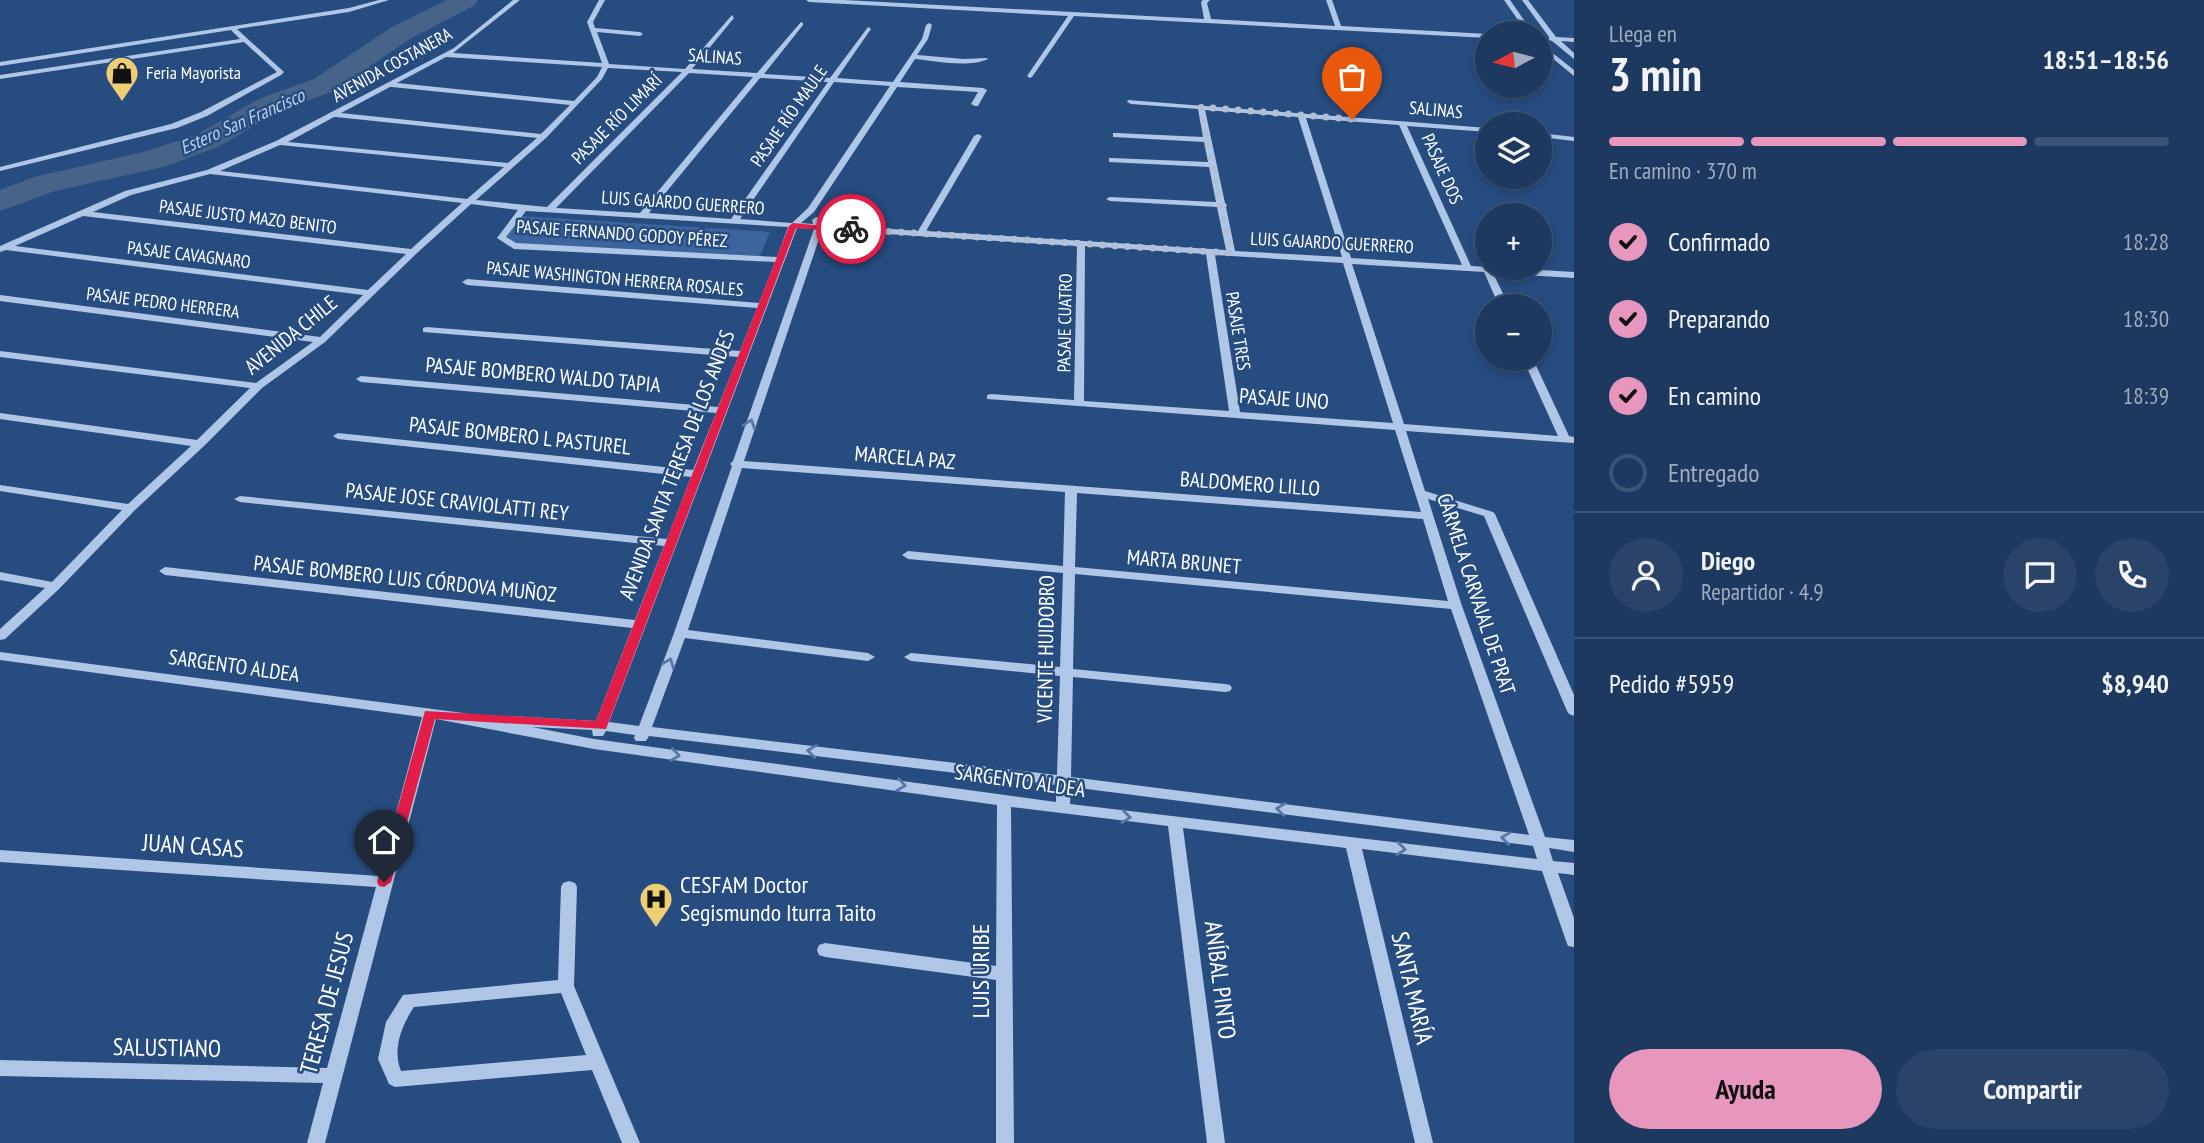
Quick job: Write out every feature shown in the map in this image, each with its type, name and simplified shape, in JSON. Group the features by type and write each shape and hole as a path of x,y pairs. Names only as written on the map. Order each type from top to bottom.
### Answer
{"street":[{"path":"0,64 349,10 386,0"},
{"name":"AVENIDA COSTANERA","path":"2,248 128,193 210,172 279,144 445,55 517,0"},
{"path":"602,0 590,22 606,65"},
{"path":"809,0 1475,35"},
{"path":"959,8 961,0"},
{"path":"1046,13 1047,0"},
{"path":"1207,0 1203,2 1208,22"},
{"path":"1329,0 1339,29"},
{"path":"1507,0 1522,21"},
{"path":"1525,0 1554,39 1574,57"},
{"path":"1030,76 1072,14"},
{"name":"PASAJE RÍO LIMARÍ","path":"550,209 687,71 732,17"},
{"path":"642,216 801,24"},
{"name":"AVENIDA SANTA TERESA DE LOS ANDES","path":"594,744 793,226 811,210 925,40 929,25"},
{"path":"0,169 174,126 204,114 281,72 232,28"},
{"name":"PASAJE RÍO MAULE","path":"734,221 868,29"},
{"path":"595,30 640,34"},
{"path":"1554,39 1574,40"},
{"path":"0,77 245,40"},
{"name":"SALINAS","path":"445,55 983,90 975,104"},
{"path":"1552,55 1574,74"},
{"path":"913,57 985,60"},
{"name":"AVENIDA CHILE","path":"0,636 55,586 131,508 258,386 322,340 412,252 543,136 600,78 606,65"},
{"path":"391,85 576,103"},
{"name":"SALINAS","path":"1131,102 1475,129"},
{"path":"1201,107 1231,253"},
{"path":"336,115 543,136"},
{"name":"CARMELA CARVAJAL DE PRAT","path":"1301,115 1456,606 1574,941"},
{"name":"PASAJE DOS","path":"1402,123 1467,267"},
{"path":"1116,135 1209,139"},
{"path":"920,234 978,136"},
{"path":"1552,136 1574,139"},
{"path":"1140,137 1144,161"},
{"path":"279,144 508,165"},
{"path":"1112,160 1214,165"},
{"name":"LUIS GAJARDO GUERRERO","path":"210,172 524,208 1475,268"},
{"path":"1110,200 1223,205"},
{"name":"PASAJE FERNANDO GODOY PÉREZ","path":"524,208 501,238 514,246 781,260"},
{"path":"637,749 680,633 819,227 811,210"},
{"name":"PASAJE JUSTO MAZO BENITO","path":"80,213 412,252"},
{"name":"PASAJE CUATRO","path":"1080,403 1081,244"},
{"name":"PASAJE CAVAGNARO","path":"2,248 370,293"},
{"name":"PASAJE TRES","path":"1210,252 1235,415"},
{"name":"LUIS GAJARDO GUERRERO","path":"1552,273 1574,275"},
{"name":"PASAJE WASHINGTON HERRERA ROSALES","path":"467,282 762,306"},
{"name":"PASAJE PEDRO HERRERA","path":"0,298 322,340"},
{"path":"426,330 743,354"},
{"path":"0,354 258,386"},
{"path":"1534,371 1570,439"},
{"name":"PASAJE BOMBERO WALDO TAPIA","path":"361,379 722,410"},
{"name":"PASAJE UNO","path":"991,397 1570,439"},
{"path":"0,416 200,444"},
{"name":"PASAJE BOMBERO L PASTUREL","path":"338,436 697,474"},
{"name":"MARCELA PAZ","path":"736,464 1071,490"},
{"path":"0,488 131,508"},
{"name":"BALDOMERO LILLO","path":"1071,490 1427,516"},
{"name":"VICENTE HUIDOBRO","path":"1063,808 1071,490"},
{"path":"1419,493 1489,514 1574,711"},
{"name":"PASAJE JOSE CRAVIOLATTI REY","path":"240,499 671,543"},
{"name":"MARTA BRUNET","path":"908,555 1456,606"},
{"name":"PASAJE BOMBERO LUIS CÓRDOVA MUÑOZ","path":"165,571 640,625"},
{"path":"0,576 55,586"},
{"path":"680,633 868,657"},
{"name":"SARGENTO ALDEA","path":"0,656 463,718 601,726 1065,780 1574,846"},
{"path":"911,657 1225,688"},
{"name":"TERESA DE JESUS","path":"316,1143 430,714"},
{"name":"SARGENTO ALDEA","path":"463,718 594,744 1063,808 1574,869"},
{"name":"LUIS URIBE","path":"1004,799 1005,1143"},
{"name":"ANÍBAL PINTO","path":"1175,823 1216,1143"},
{"name":"SANTA MARÍA","path":"1353,844 1424,1143"},
{"name":"JUAN CASAS","path":"0,856 384,882"},
{"path":"569,887 566,986 631,1143"},
{"path":"825,950 1005,974"},
{"path":"566,986 409,1000 395,1022 387,1059 395,1079 598,1062"},
{"name":"SALUSTIANO","path":"0,1068 333,1076"}],"shaded area":[{"path":"521,216 770,232 760,256 512,244 506,237"}],"waterway":[{"name":"Estero San Francisco","path":"0,201 45,184 152,160 207,141 271,104 324,85 401,33 466,0"}],"way so far":[{"path":"851,229 1231,253 1201,107 1352,119"}],"place":[{"name":"Feria Mayorista","path":"122,103"},
{"name":"CESFAM Doctor Segismundo Iturra Taito","path":"656,929"}],"route":[{"path":"384,882 430,714 601,726 793,226 851,229"}]}
